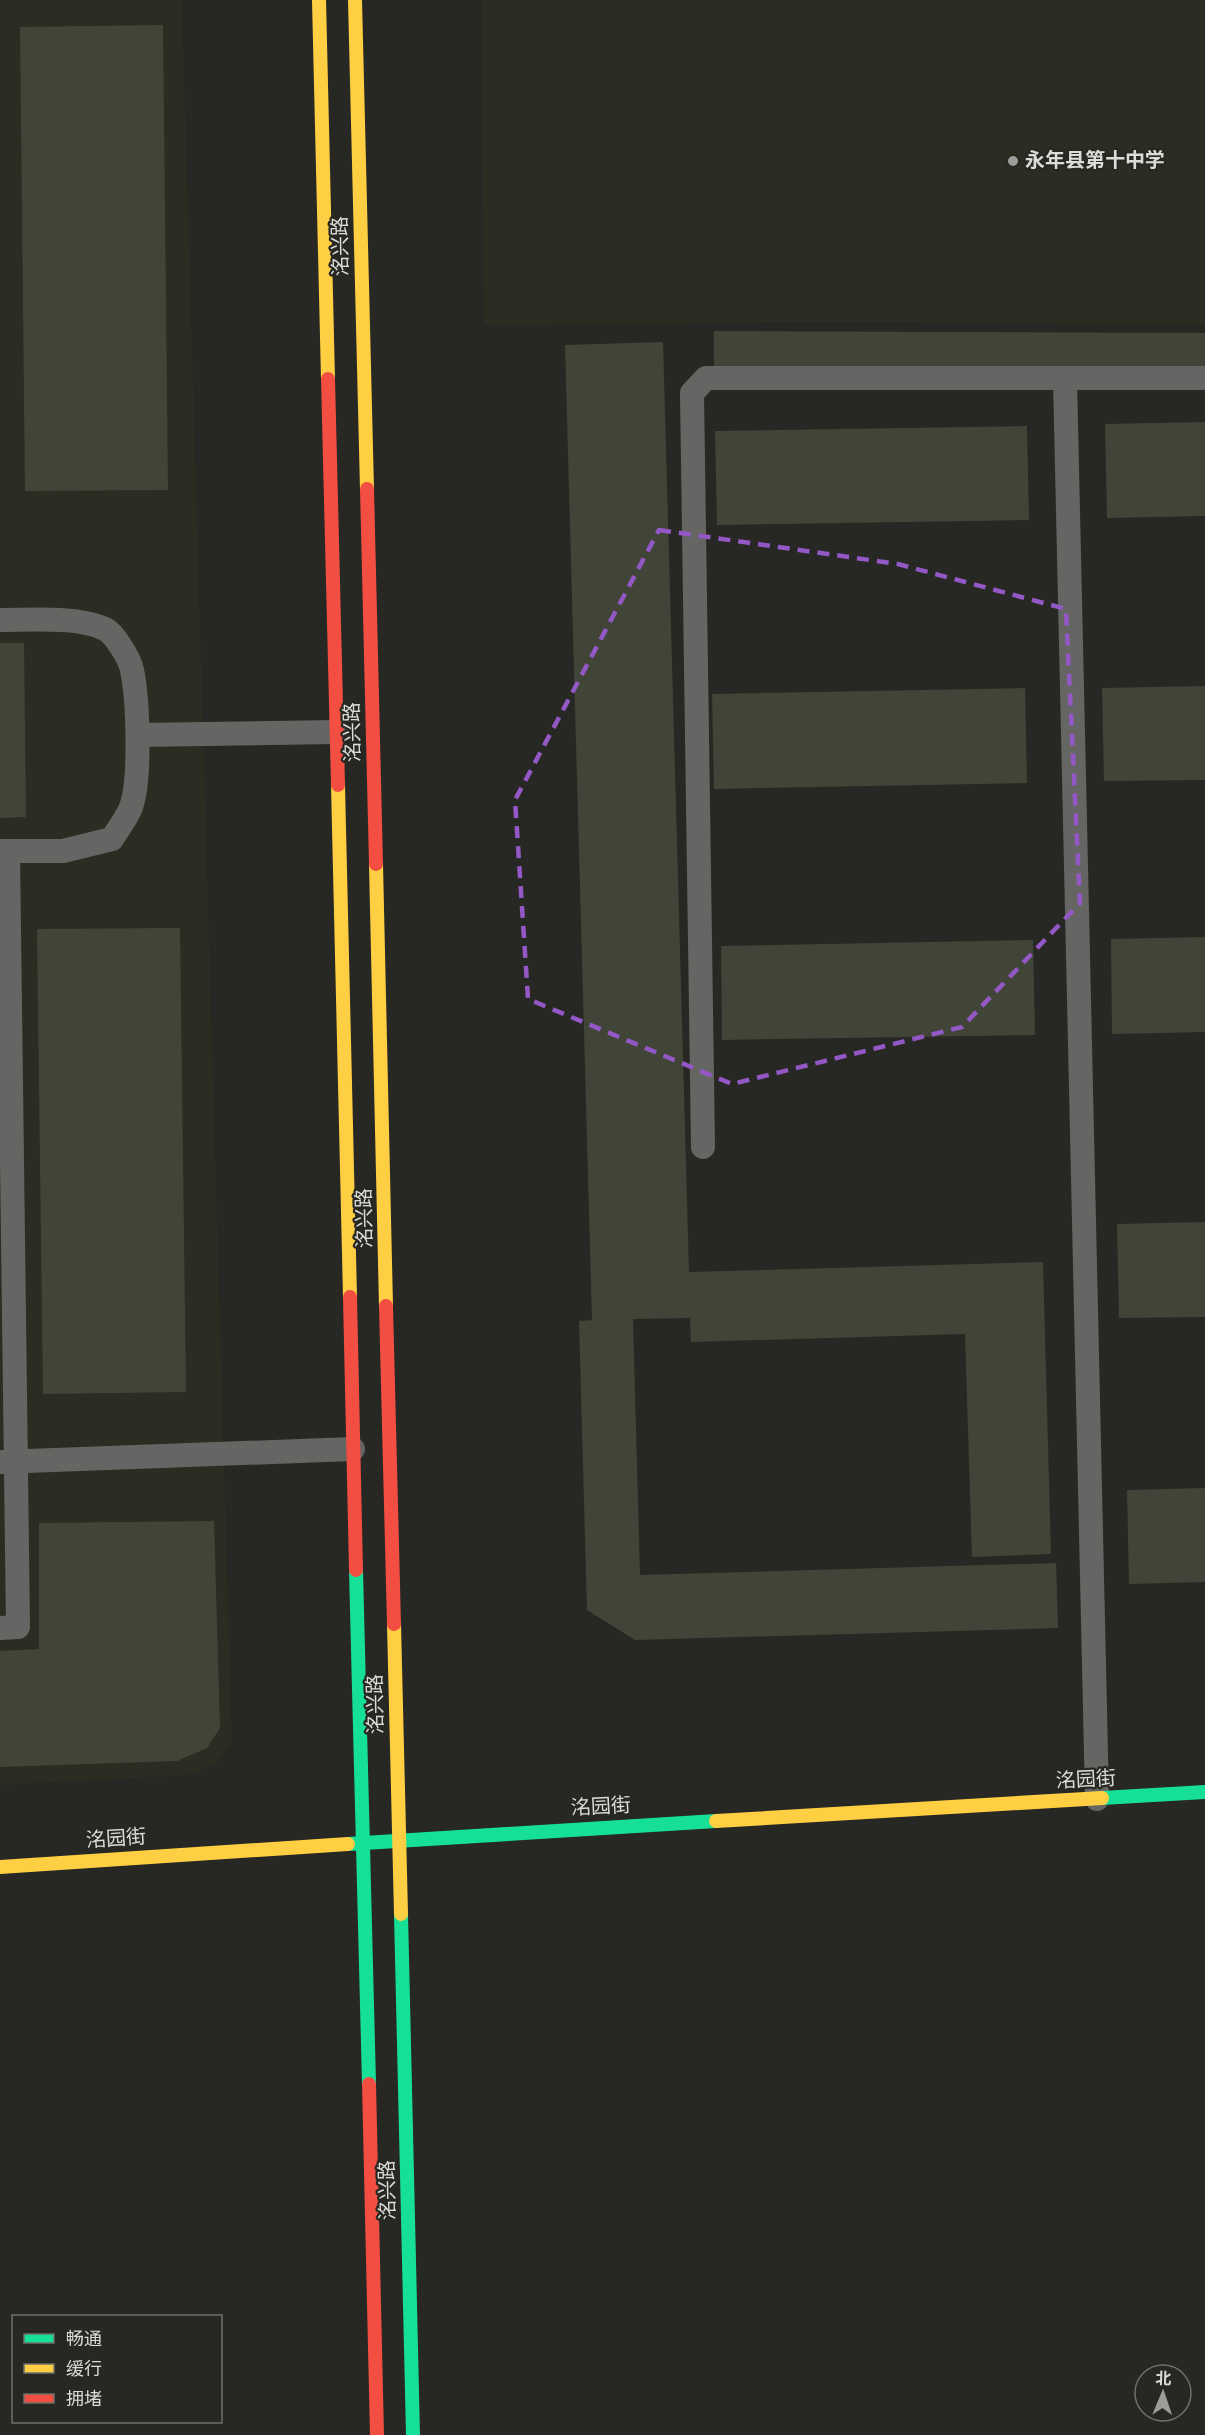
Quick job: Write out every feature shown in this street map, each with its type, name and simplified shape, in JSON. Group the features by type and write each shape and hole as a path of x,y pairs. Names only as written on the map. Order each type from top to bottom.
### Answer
{"street":[{"name":"洺兴路","path":"319,0 376,2435"},
{"name":"洺兴路","path":"355,0 413,2435"},
{"name":"洺园街","path":"0,1867 362,1842 1205,1792"}],"lane":[{"path":"703,1147 692,393 706,378 1205,378"},
{"path":"1065,378 1097,1798"},
{"path":"0,620 60,619 106,629 123,649 132,669 138,735 136,783 131,807 112,838 63,850 4,851 8,1462 18,1627 0,1628"},
{"path":"138,735 336,732"},
{"path":"8,1462 353,1449"}],"highlighted area":[{"path":"659,530 898,564 1066,609 1080,903 962,1027 732,1084 528,999 515,800"}],"shaded area":[{"path":"0,0 182,0 232,1742 216,1763 191,1775 0,1785"},
{"path":"481,0 1205,0 1205,324 817,322 484,325"}],"building":[{"path":"163,25 168,490 25,491 20,27"},
{"path":"714,331 1205,333 1205,372 714,369"},
{"path":"663,342 689,1272 1043,1262 1051,1554 972,1557 965,1334 691,1342 690,1318 633,1319 640,1575 1056,1563 1058,1628 635,1640 587,1610 579,1321 592,1320 565,345"},
{"path":"1205,422 1205,516 1107,518 1105,424"},
{"path":"1027,426 1029,520 717,525 715,431"},
{"path":"0,643 24,643 26,817 0,818"},
{"path":"1205,686 1205,780 1104,781 1102,688"},
{"path":"1025,688 1027,783 714,789 712,694"},
{"path":"180,928 186,1392 43,1394 37,929"},
{"path":"1205,937 1205,1032 1112,1034 1111,939"},
{"path":"1033,940 1035,1035 722,1040 721,946"},
{"path":"1205,1222 1205,1317 1119,1318 1117,1224"},
{"path":"1205,1488 1205,1582 1129,1584 1127,1490"},
{"path":"214,1521 220,1728 207,1748 177,1761 0,1767 0,1651 39,1649 39,1523"}],"traffic: fast":[{"path":"356,1570 369,2084"},
{"path":"1102,1798 1205,1792"},
{"path":"348,1844 716,1821"},
{"path":"401,1914 413,2435"}],"traffic: slow":[{"path":"319,0 328,379"},
{"path":"355,0 367,489"},
{"path":"338,785 350,1297"},
{"path":"376,864 386,1306"},
{"path":"394,1624 401,1914"},
{"path":"716,1821 1102,1798"},
{"path":"0,1867 348,1844"}],"traffic: jam":[{"path":"328,379 338,785"},
{"path":"367,489 376,864"},
{"path":"350,1297 356,1570"},
{"path":"386,1306 394,1624"},
{"path":"369,2084 377,2435"}],"place":[{"name":"永年县第十中学","path":"1013,161"}]}
